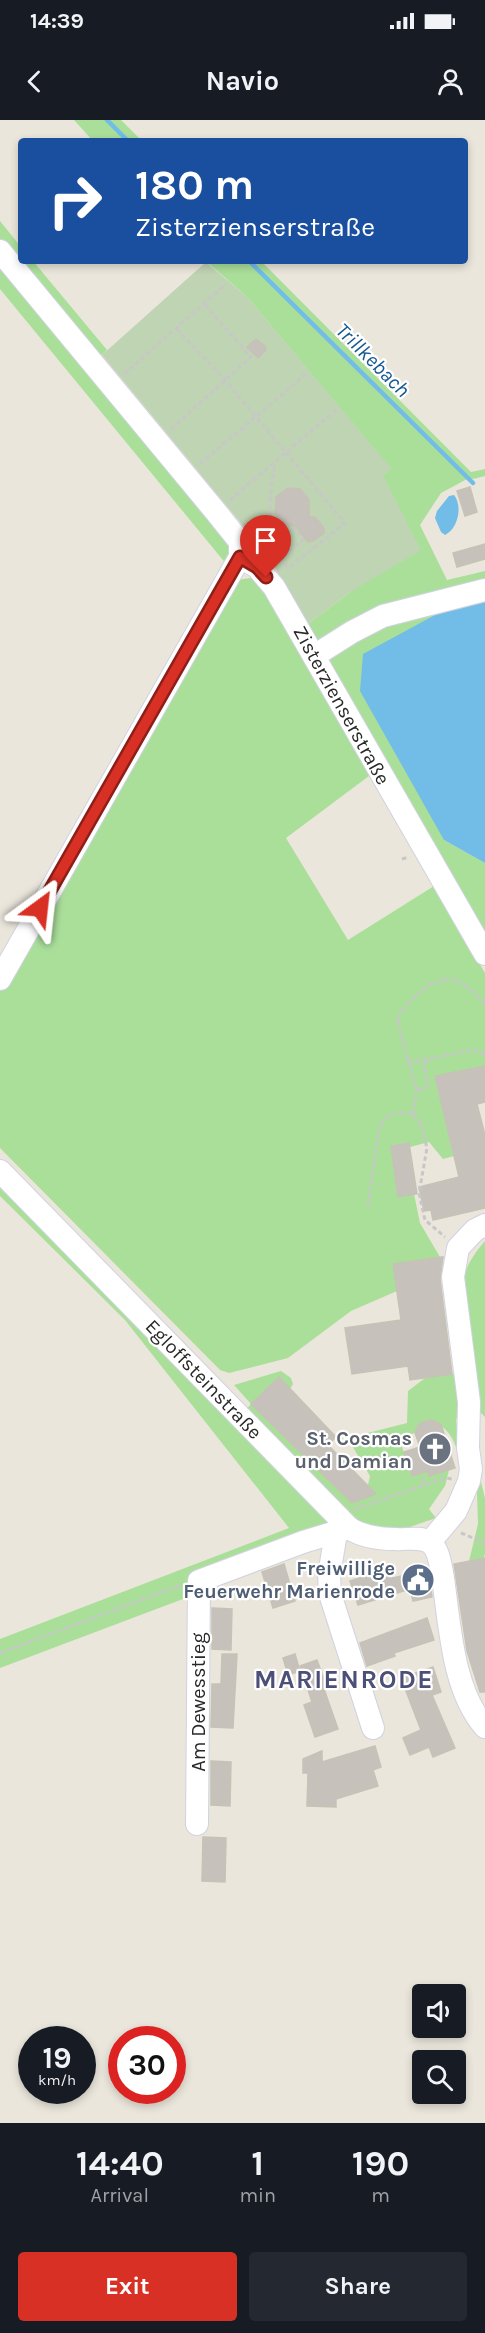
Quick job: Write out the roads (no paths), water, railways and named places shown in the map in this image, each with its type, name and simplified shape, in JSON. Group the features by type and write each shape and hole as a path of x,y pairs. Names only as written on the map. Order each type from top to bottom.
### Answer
{"street":[{"path":"0,251 240,542 240,557 0,979"},
{"name":"Zisterzienserstraße","path":"240,557 257,567 274,587 485,954"},
{"path":"314,656 352,632 384,616 485,590"},
{"name":"Egloffsteinstraße","path":"0,1171 341,1525 357,1533 393,1539 419,1539 436,1534"},
{"path":"485,1225 475,1230 458,1248 453,1277 469,1402 477,1432 468,1448 471,1469 465,1492 456,1511 436,1534 460,1684 468,1705 485,1727"},
{"path":"341,1525 329,1575 330,1594 372,1728"},
{"name":"Am Dewesstieg","path":"197,1824 199,1581 303,1542 341,1525"}],"water":[{"path":"454,495 458,505 458,517 453,528 445,535 441,532 435,518 437,511 449,496"},
{"path":"485,601 485,863 444,840 360,691 363,654 435,615"}],"waterway":[{"name":"Trillkebach","path":"107,120 125,138"},
{"name":"Trillkebach","path":"252,264 473,483"}],"place":[{"name":"St. Cosmas und Damian","path":"435,1449"},
{"name":"Freiwillige Feuerwehr Marienrode","path":"418,1580"}],"district":[{"name":"MARIENRODE","path":"344,1679"}]}
